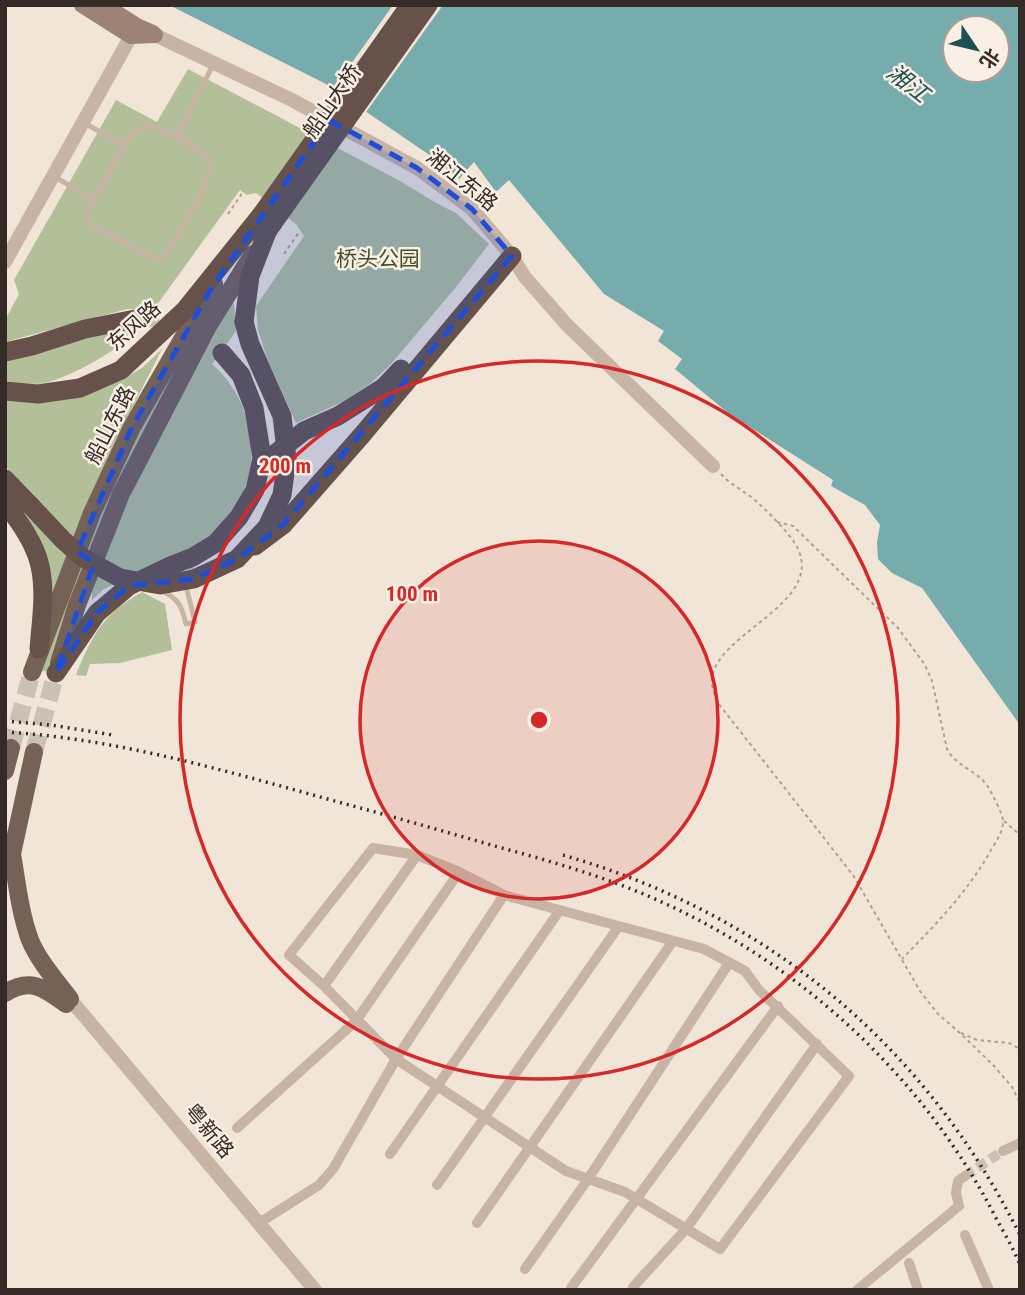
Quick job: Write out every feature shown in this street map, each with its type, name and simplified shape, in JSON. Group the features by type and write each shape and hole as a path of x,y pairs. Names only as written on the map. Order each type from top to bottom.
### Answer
{"highway":[{"name":"船山大桥","path":"264,223 410,5"},
{"name":"船山大桥","path":"264,223 428,5"},
{"path":"237,559 267,527 282,495 287,459 282,416 250,344 244,323 250,276 264,223"},
{"name":"东风路","path":"5,391 38,394 80,388 121,370 185,310 264,223"},
{"path":"5,479 62,540 82,556 120,578 160,585 194,579 237,559 283,525 512,256"},
{"path":"56,673 97,613 129,586 193,557 216,543 239,517 273,454 304,431 338,416 384,387 442,326 488,283"},
{"path":"5,352 85,329 140,318"},
{"path":"222,352 241,375 254,408 262,458 254,490"},
{"path":"5,503 24,528 40,565 43,597 39,649"}],"main road":[{"name":"湘江东路","path":"82,5 134,31 155,34"},
{"name":"湘江东路","path":"104,5 134,31"},
{"name":"船山东路","path":"32,672 92,513 132,427 211,289 264,223"},
{"name":"船山东路","path":"56,673 77,606 121,494 264,223"},
{"path":"5,771 10,748"},
{"path":"5,887 34,752"},
{"path":"12,854 20,906 31,942 68,1001"},
{"path":"5,993 16,986 32,985 68,1001"}],"street":[{"path":"5,262 134,31"},
{"name":"湘江东路","path":"155,34 292,100 417,168 472,209 512,256 524,276 567,325 713,466"},
{"path":"373,848 417,855 459,872 504,895 705,949 744,971 759,990 849,1076 720,1249 625,1192 566,1171 396,1059 324,986 289,955 373,848"},
{"path":"324,986 417,855"},
{"path":"237,1128 357,1020 459,872"},
{"path":"259,1223 319,1185 333,1169 396,1059 504,895"},
{"path":"390,1154 560,910"},
{"path":"437,1185 619,926"},
{"path":"477,1223 673,941"},
{"path":"525,1269 588,1179 729,963"},
{"name":"粤新路","path":"68,1001 315,1290"},
{"name":"粤新路","path":"68,1001 305,1290"},
{"path":"571,1288 778,1006"},
{"path":"633,1287 686,1229 817,1044"},
{"path":"1003,1151 1020,1143"},
{"path":"857,1290 959,1206 956,1193 958,1181 965,1176"},
{"path":"965,1235 989,1290"},
{"path":"909,1263 918,1290"}],"lane":[{"path":"176,138 215,63"},
{"path":"83,122 124,145"},
{"path":"146,126 176,138 203,152 209,159 211,169 208,180 167,254 159,258 151,257 91,225 89,210 130,136 146,126"},
{"path":"53,176 94,199"},
{"path":"129,586 150,586 168,594 182,606 186,624 195,622 187,590 193,557"}],"path":[{"path":"228,214 243,192"},
{"path":"284,254 300,231"},
{"path":"713,466 726,480 756,501 792,539 800,555 801,571 785,601 716,665 712,678 718,703 853,875 920,991 938,1014 1003,1076 1020,1103"},
{"path":"776,522 793,526 898,628 925,665 932,681 947,750 951,757 982,778 1003,820 1020,835"},
{"path":"902,959 957,902 979,873 999,836 1003,820"},
{"path":"960,1033 977,1040 1009,1043 1020,1049"}],"highlighted area":[{"path":"329,120 417,168 472,209 512,256 283,525 237,559 194,579 129,586 97,613 56,673 94,563 77,552 132,427 211,289"}],"green space":[{"name":"桥头公园","path":"188,69 456,213 489,244 391,364 371,383 344,401 296,423 267,358 258,330 256,306 304,236 296,224 256,193 247,195 240,190 154,309 127,309 5,342 5,320 19,294 14,280 116,100 157,122"},
{"path":"230,303 234,303 236,331 212,364 229,383 242,405 249,428 249,475 241,498 228,519 207,540 104,589 92,600 92,589 117,525 159,434"},
{"path":"136,324 118,346 72,373 44,383 5,381 5,360"},
{"path":"162,349 92,494 53,597 47,561 38,534 24,511 36,499 5,466 5,399 120,381 143,367"},
{"path":"179,359 50,672 42,671 76,572 127,449"},
{"path":"142,592 165,604 172,650 120,663 90,664 86,676 76,675 88,647 104,622"}],"water":[{"name":"湘江","path":"169,5 1020,5 1020,725 922,588 892,573 878,559 880,525 865,505 831,486 833,480 728,413 675,369 682,359 658,341 664,331 604,294 509,180 496,192 474,162 459,179 431,156 324,83"}],"pier":[{"path":"393,5 443,5 364,115 331,92"}],"tunnel":[{"path":"140,318 165,317 195,331 222,353"},
{"path":"11,748 32,672"},
{"path":"34,752 56,673"},
{"path":"965,1176 1003,1151"}],"railway":[{"path":"5,721 113,735"},
{"path":"5,732 94,742 224,771 565,866 631,889 689,915 744,946 796,982 845,1022 890,1067 931,1115 967,1167 1020,1265"},
{"path":"563,855 638,881 708,913 773,951 833,996 888,1047 937,1103 981,1166 1020,1235"}]}
